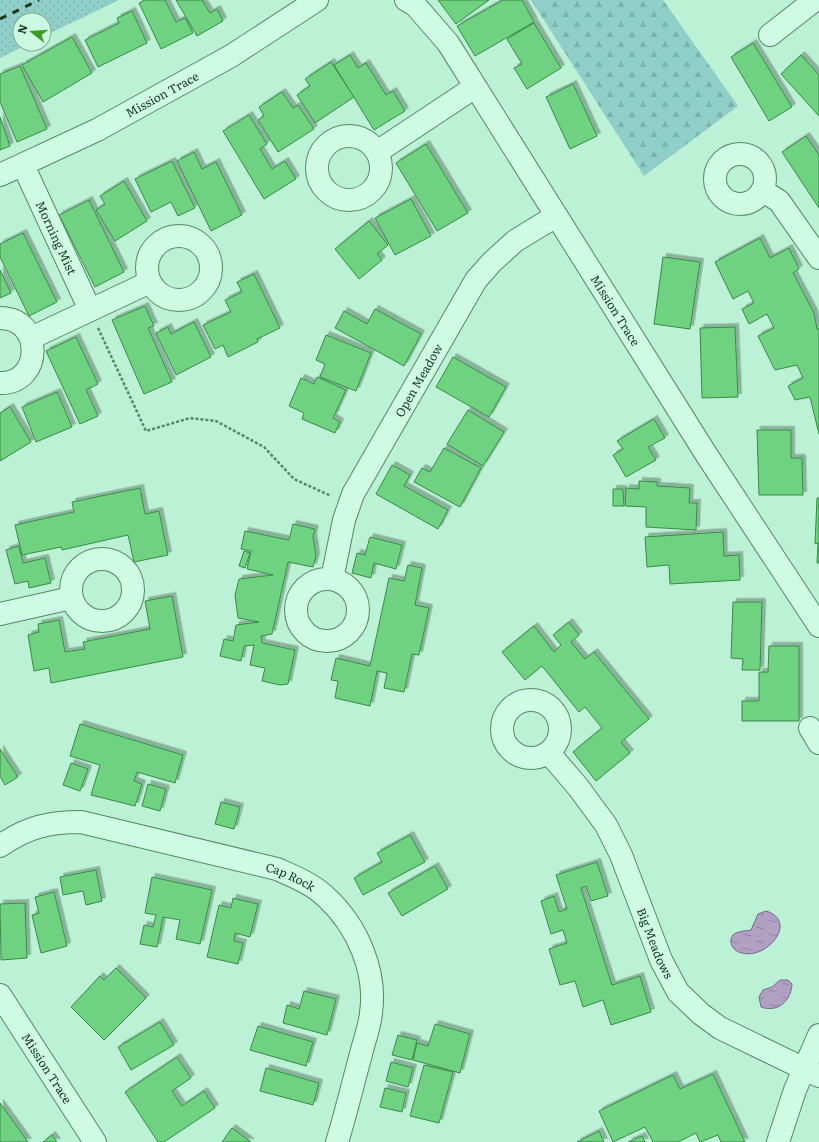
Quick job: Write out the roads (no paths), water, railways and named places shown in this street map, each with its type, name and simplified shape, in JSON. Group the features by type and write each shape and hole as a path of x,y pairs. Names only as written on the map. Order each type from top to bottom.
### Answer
{"street":[{"name":"Mission Trace","path":"0,175 97,130 231,56 317,0"},
{"name":"Mission Trace","path":"406,0 415,5 448,43 706,454 819,626"},
{"path":"770,35 815,0"},
{"path":"377,152 475,87"},
{"name":"Morning Mist","path":"23,165 90,310"},
{"path":"763,191 779,201 819,258"},
{"name":"Open Meadow","path":"332,579 344,520 353,494 476,280 515,241 556,216"},
{"path":"31,338 150,282"},
{"path":"0,318 14,320 21,324 31,338 33,355 27,370 13,380 0,383"},
{"path":"0,614 71,598"},
{"name":"Big Meadows","path":"549,753 578,787 606,825 621,855 661,960 678,992 701,1014 720,1028 812,1072"},
{"name":"Cap Rock","path":"0,846 31,829 56,822 81,822 277,869 303,880 327,897 346,918 358,941 365,956 371,984 372,1013 337,1142"},
{"name":"Mission Trace","path":"0,995 94,1142"},
{"path":"778,1142 812,1072 819,1036"}],"water":[{"path":"766,911 775,916 780,923 780,931 776,938 761,951 752,954 736,951 731,944 731,938 733,935 739,932 751,930 758,914"},
{"path":"780,980 788,980 792,984 789,996 778,1007 761,1007 759,997 763,990 772,987"}],"railway":[{"path":"0,19 39,0"}]}
